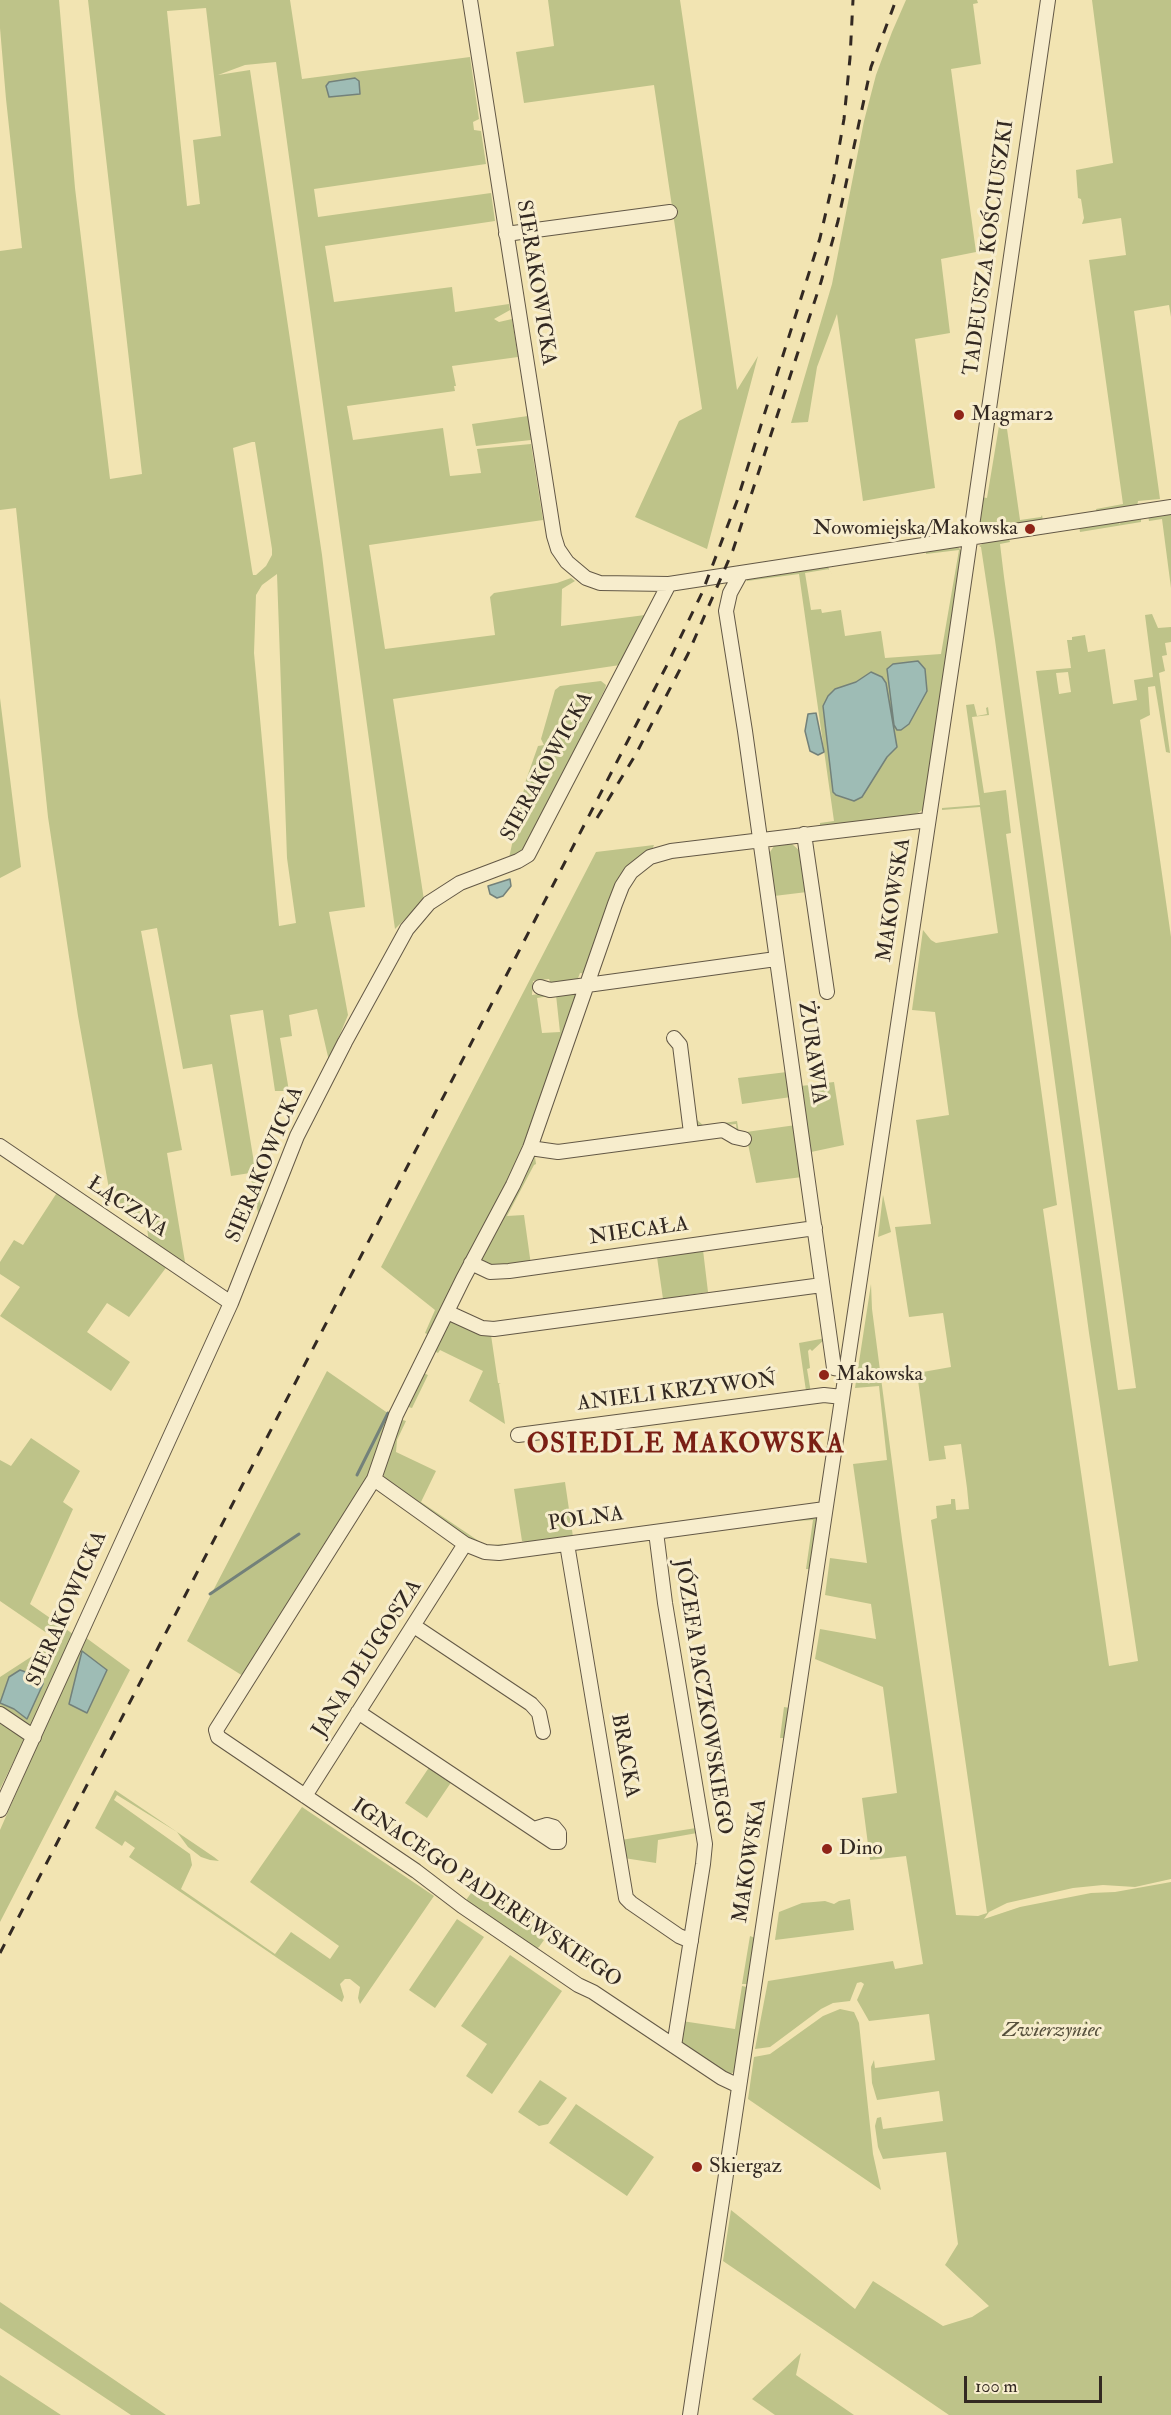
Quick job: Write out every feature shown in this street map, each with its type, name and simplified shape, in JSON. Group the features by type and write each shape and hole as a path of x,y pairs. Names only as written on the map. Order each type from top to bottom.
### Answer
{"street":[{"name":"SIERAKOWICKA","path":"3,1804 231,1303 297,1136 345,1042 408,929 429,903 470,879 528,855 669,584 600,584 586,578 576,570 558,549 552,525 470,0"},
{"name":"TADEUSZA KOŚCIUSZKI","path":"969,538 1048,0"},
{"path":"506,234 670,212"},
{"path":"669,584 1171,507"},
{"name":"MAKOWSKA","path":"690,2415 969,538"},
{"name":"ŻURAWIA","path":"741,573 725,607 738,731 759,840 834,1368 846,1370"},
{"path":"374,1479 396,1415 530,1148 622,886 636,867 650,857 671,851 928,820"},
{"path":"804,834 827,992"},
{"path":"540,987 550,990 776,959"},
{"path":"674,1038 680,1045 691,1133"},
{"path":"530,1148 558,1152 724,1130 735,1137 744,1138"},
{"name":"ŁĄCZNA","path":"0,1146 231,1303"},
{"name":"NIECAŁA","path":"471,1263 490,1272 509,1272 815,1228"},
{"path":"447,1312 482,1328 494,1329 822,1285"},
{"name":"ANIELI KRZYWOŃ","path":"518,1435 824,1395 842,1397"},
{"name":"POLNA","path":"374,1479 465,1544 478,1551 499,1553 825,1509"},
{"name":"IGNACEGO PADEREWSKIEGO","path":"374,1479 216,1730 218,1737 578,1985 593,1992 722,2078 739,2086"},
{"name":"JÓZEFA PACZKOWSKIEGO","path":"656,1532 665,1603 705,1844 692,1941 674,2046"},
{"name":"JANA DŁUGOSZA","path":"305,1796 465,1544"},
{"name":"BRACKA","path":"567,1544 626,1898 679,1936 692,1941"},
{"path":"414,1626 528,1701 538,1711 543,1732"},
{"path":"358,1712 534,1829"},
{"path":"0,1714 34,1737"}],"green space":[{"path":"0,0 59,0 75,188 110,479 142,474 88,0 290,0 302,79 470,57 479,119 473,122 474,130 481,131 486,164 314,189 318,217 491,193 495,221 325,246 334,302 452,287 455,312 509,304 510,310 494,319 499,322 512,319 518,357 452,366 455,391 347,406 353,440 443,428 450,476 481,473 477,449 531,444 543,520 369,545 385,649 495,635 490,597 494,593 557,583 571,578 575,581 562,589 561,626 645,615 620,665 393,699 424,900 395,929 276,62 245,65 218,75 250,70 322,555 365,907 329,912 348,1015 329,1061 317,1009 289,1015 292,1036 280,1038 289,1091 275,1091 263,1010 230,1015 262,1212 259,1218 250,1173 231,1176 212,1064 183,1069 157,928 141,931 182,1150 167,1153 186,1268 172,1254 149,1242 143,1201 139,1215 134,1219 123,1203 115,1204 111,1200 78,1016 48,817 16,508 0,510 0,251 22,248 0,28","holes":["206,8 221,136 193,140 200,204 187,206 167,11","255,442 272,549 272,555 266,566 256,575 253,575 252,570 233,448","277,574 287,858 296,923 279,926 254,653 256,595 262,585"]},
{"path":"548,0 680,0 737,390 758,356 707,549 635,517 679,421 702,409 654,85 524,103 516,52 554,46"},
{"path":"906,0 977,0 978,3 973,4 981,64 951,69 976,252 941,259 950,333 915,339 935,488 863,501 837,314 817,367 808,422 791,423 832,284 864,121 876,75"},
{"path":"1092,0 1171,0 1171,317 1169,305 1134,311 1160,499 1138,501 1137,507 1097,513 1096,509 1123,504 1089,260 1126,255 1121,218 1082,224 1084,218 1081,199 1078,198 1076,170 1113,163"},
{"path":"1002,408 1004,408 1020,520 1042,515 1043,521 987,530 978,528 981,497 987,498"},
{"path":"528,416 531,440 476,446 472,424"},
{"path":"1171,511 1171,588 1162,519 1149,521 1148,515"},
{"path":"1141,517 1141,522 1080,532 1079,525 1116,520 1120,524 1121,520"},
{"name":"Zwierzyniec","path":"1009,539 1010,542 1000,544 1004,577 1118,1390 1136,1388 1036,671 1071,668 1067,640 1085,635 1088,652 1105,649 1113,704 1137,700 1134,680 1153,677 1145,615 1152,614 1158,628 1171,627 1171,642 1165,643 1167,655 1162,656 1165,671 1159,673 1170,753 1166,752 1155,686 1148,687 1150,715 1140,720 1171,937 1171,1879 1135,1887 1103,1885 1073,1888 1007,1903 989,1912 984,1919 1020,1907 1091,1893 1115,1892 1171,1882 1171,2415 949,2415 723,2261 731,2210 855,2309 873,2281 943,2326 972,2317 989,2306 945,2265 958,2244 946,2152 883,2159 878,2147 875,2126 877,2118 881,2117 883,2129 943,2121 939,2091 877,2100 872,2083 871,2067 874,2060 875,2068 935,2060 929,2014 869,2021 857,2000 864,1984 861,1982 857,1983 850,2001 833,2003 821,2009 770,2047 755,2049 768,1981 893,1961 895,1969 923,1964 906,1856 870,1860 862,1798 897,1793 883,1687 815,1659 820,1629 876,1639 871,1604 825,1595 830,1558 867,1563 853,1464 887,1460 879,1386 855,1388 871,1284 872,1309 902,1539 956,1915 978,1916 987,1913 931,1520 937,1518 936,1506 951,1504 951,1499 955,1499 956,1510 969,1509 967,1488 961,1444 944,1446 946,1459 929,1461 917,1373 951,1367 943,1313 909,1317 895,1227 931,1224 916,1120 949,1115 935,1012 912,1010 923,930 936,943 998,933 980,807 942,810 942,808 980,805 966,705 974,704 977,716 987,714 986,708 988,707 989,715 972,717 984,793 1006,790 1011,833 1006,834 1057,1205 1043,1209 1109,1666 1138,1661 1089,1333 995,640 981,547 979,546","holes":["1068,672 1071,692 1059,694 1056,673"]},
{"path":"957,546 962,551 924,809 913,816 820,827 820,823 834,821 799,574 747,581 747,579 828,567 829,569 805,573 811,610 821,609 822,613 841,610 845,636 881,631 885,658 941,654 959,550 926,554 926,550"},
{"path":"601,681 606,685 605,689 525,848 519,856 509,858 526,780 538,746 544,745 541,739 555,690 560,686"},
{"path":"0,698 21,867 0,878"},
{"path":"792,844 800,851 807,892 774,896 768,855 774,846"},
{"path":"654,845 651,852 638,859 587,974 580,973 577,981 551,984 549,979 533,981 532,995 573,989 578,991 525,1149 429,1335 425,1333 435,1310 381,1267 596,852","holes":["556,995 560,1032 542,1033 537,998"]},
{"path":"787,1072 791,1097 742,1104 738,1078"},
{"path":"834,1082 844,1145 811,1152 801,1086"},
{"path":"692,1114 696,1114 696,1119 704,1126 737,1121 739,1133 796,1125 802,1177 756,1183 746,1134 737,1133 736,1124 697,1128"},
{"path":"535,1157 536,1164 507,1216 524,1215 531,1265 501,1269 482,1261 481,1258 532,1158"},
{"path":"58,1191 168,1265 129,1317 107,1303 87,1332 130,1362 111,1391 0,1316 20,1287 0,1274 0,1262 14,1240 23,1245"},
{"path":"883,1195 891,1232 878,1237"},
{"path":"703,1250 708,1292 663,1299 657,1257"},
{"path":"451,1319 491,1335 498,1383 501,1384 499,1384 505,1424 469,1401 483,1371 440,1350 438,1353 432,1350 445,1323"},
{"path":"826,1338 812,1351 810,1349 808,1351 810,1368 807,1369 811,1393 806,1391 799,1343"},
{"path":"327,1371 392,1416 373,1469 363,1488 359,1488 359,1493 243,1676 187,1641"},
{"path":"421,1372 428,1375 412,1408 405,1406"},
{"path":"399,1419 406,1421 397,1440 396,1452 436,1471 421,1502 486,1546 503,1544 503,1547 476,1546 385,1480 383,1474"},
{"path":"31,1438 80,1471 63,1502 73,1509 30,1604 73,1634 0,1789 0,1677 57,1640 0,1601 0,1460 11,1466"},
{"path":"565,1482 573,1537 530,1543 522,1541 514,1489"},
{"path":"816,1516 810,1569 806,1569 813,1520 795,1521"},
{"path":"85,1637 130,1670 0,1922 0,1830"},
{"path":"784,1707 790,1708 785,1738 780,1738"},
{"path":"430,1766 452,1781 427,1818 405,1803"},
{"path":"115,1790 214,1857 219,1861 201,1857 188,1847 177,1832 117,1795 114,1800 190,1854 192,1865 181,1889 275,1954 291,1932 330,1959 339,1946 250,1882 302,1807 434,1896 360,2004 358,1998 360,1987 350,1979 345,1979 340,1984 344,1997 342,2002 129,1857 135,1848 125,1841 122,1846 95,1828"},
{"path":"696,1828 697,1833 658,1840 656,1863 624,1858 621,1840"},
{"path":"476,1886 540,1929 536,1935 544,1940 539,1947 533,1951 464,1903"},
{"path":"850,1899 854,1930 775,1940 779,1912 802,1903 825,1901 834,1904"},
{"path":"457,1919 484,1937 435,2008 409,1990"},
{"path":"750,1936 755,1938 748,1984 742,1984"},
{"path":"510,1955 562,1991 492,2094 466,2076 487,2044 461,2026"},
{"path":"742,1986 747,1987 735,2071 728,2076 681,2044 682,2021 735,2029"},
{"path":"840,2009 854,2012 859,2023 873,2154 881,2190 748,2099 754,2057 770,2054 823,2016"},
{"path":"540,2080 567,2098 548,2124 539,2126 518,2112"},
{"path":"576,2104 654,2157 627,2196 549,2143"},
{"path":"0,2302 166,2415 131,2415 0,2328"},
{"path":"801,2353 796,2375 854,2415 775,2415 752,2399"},
{"path":"0,2375 61,2415 0,2415"}],"water":[{"path":"355,78 359,81 360,94 329,97 326,86 329,82"},
{"path":"918,661 925,669 927,691 909,724 897,730 894,725 887,669 893,664"},
{"path":"871,672 882,677 886,683 897,747 887,757 862,797 854,801 833,792 823,706 835,689 856,682"},
{"path":"816,713 824,752 818,755 810,751 805,731 808,714"},
{"path":"510,879 511,886 503,896 497,898 490,894 488,886"},
{"path":"82,1651 107,1670 87,1713 69,1704"},
{"path":"20,1670 43,1678 43,1684 27,1719 14,1709 0,1703 9,1677"}],"waterway":[{"path":"357,1475 388,1413"},
{"path":"210,1594 299,1534"}],"railway":[{"path":"0,1953 666,667 702,593 737,501 820,238 844,119 853,0"},
{"path":"597,818 636,754 688,654 733,550 821,282 838,221 871,67 896,0"}],"place":[{"name":"Magmar2","path":"959,415"},
{"name":"Nowomiejska/Makowska","path":"1030,529"},
{"name":"Makowska","path":"824,1375"},
{"name":"Dino","path":"827,1849"},
{"name":"Skiergaz","path":"697,2167"}],"district":[{"name":"OSIEDLE MAKOWSKA","path":"686,1446"}]}
